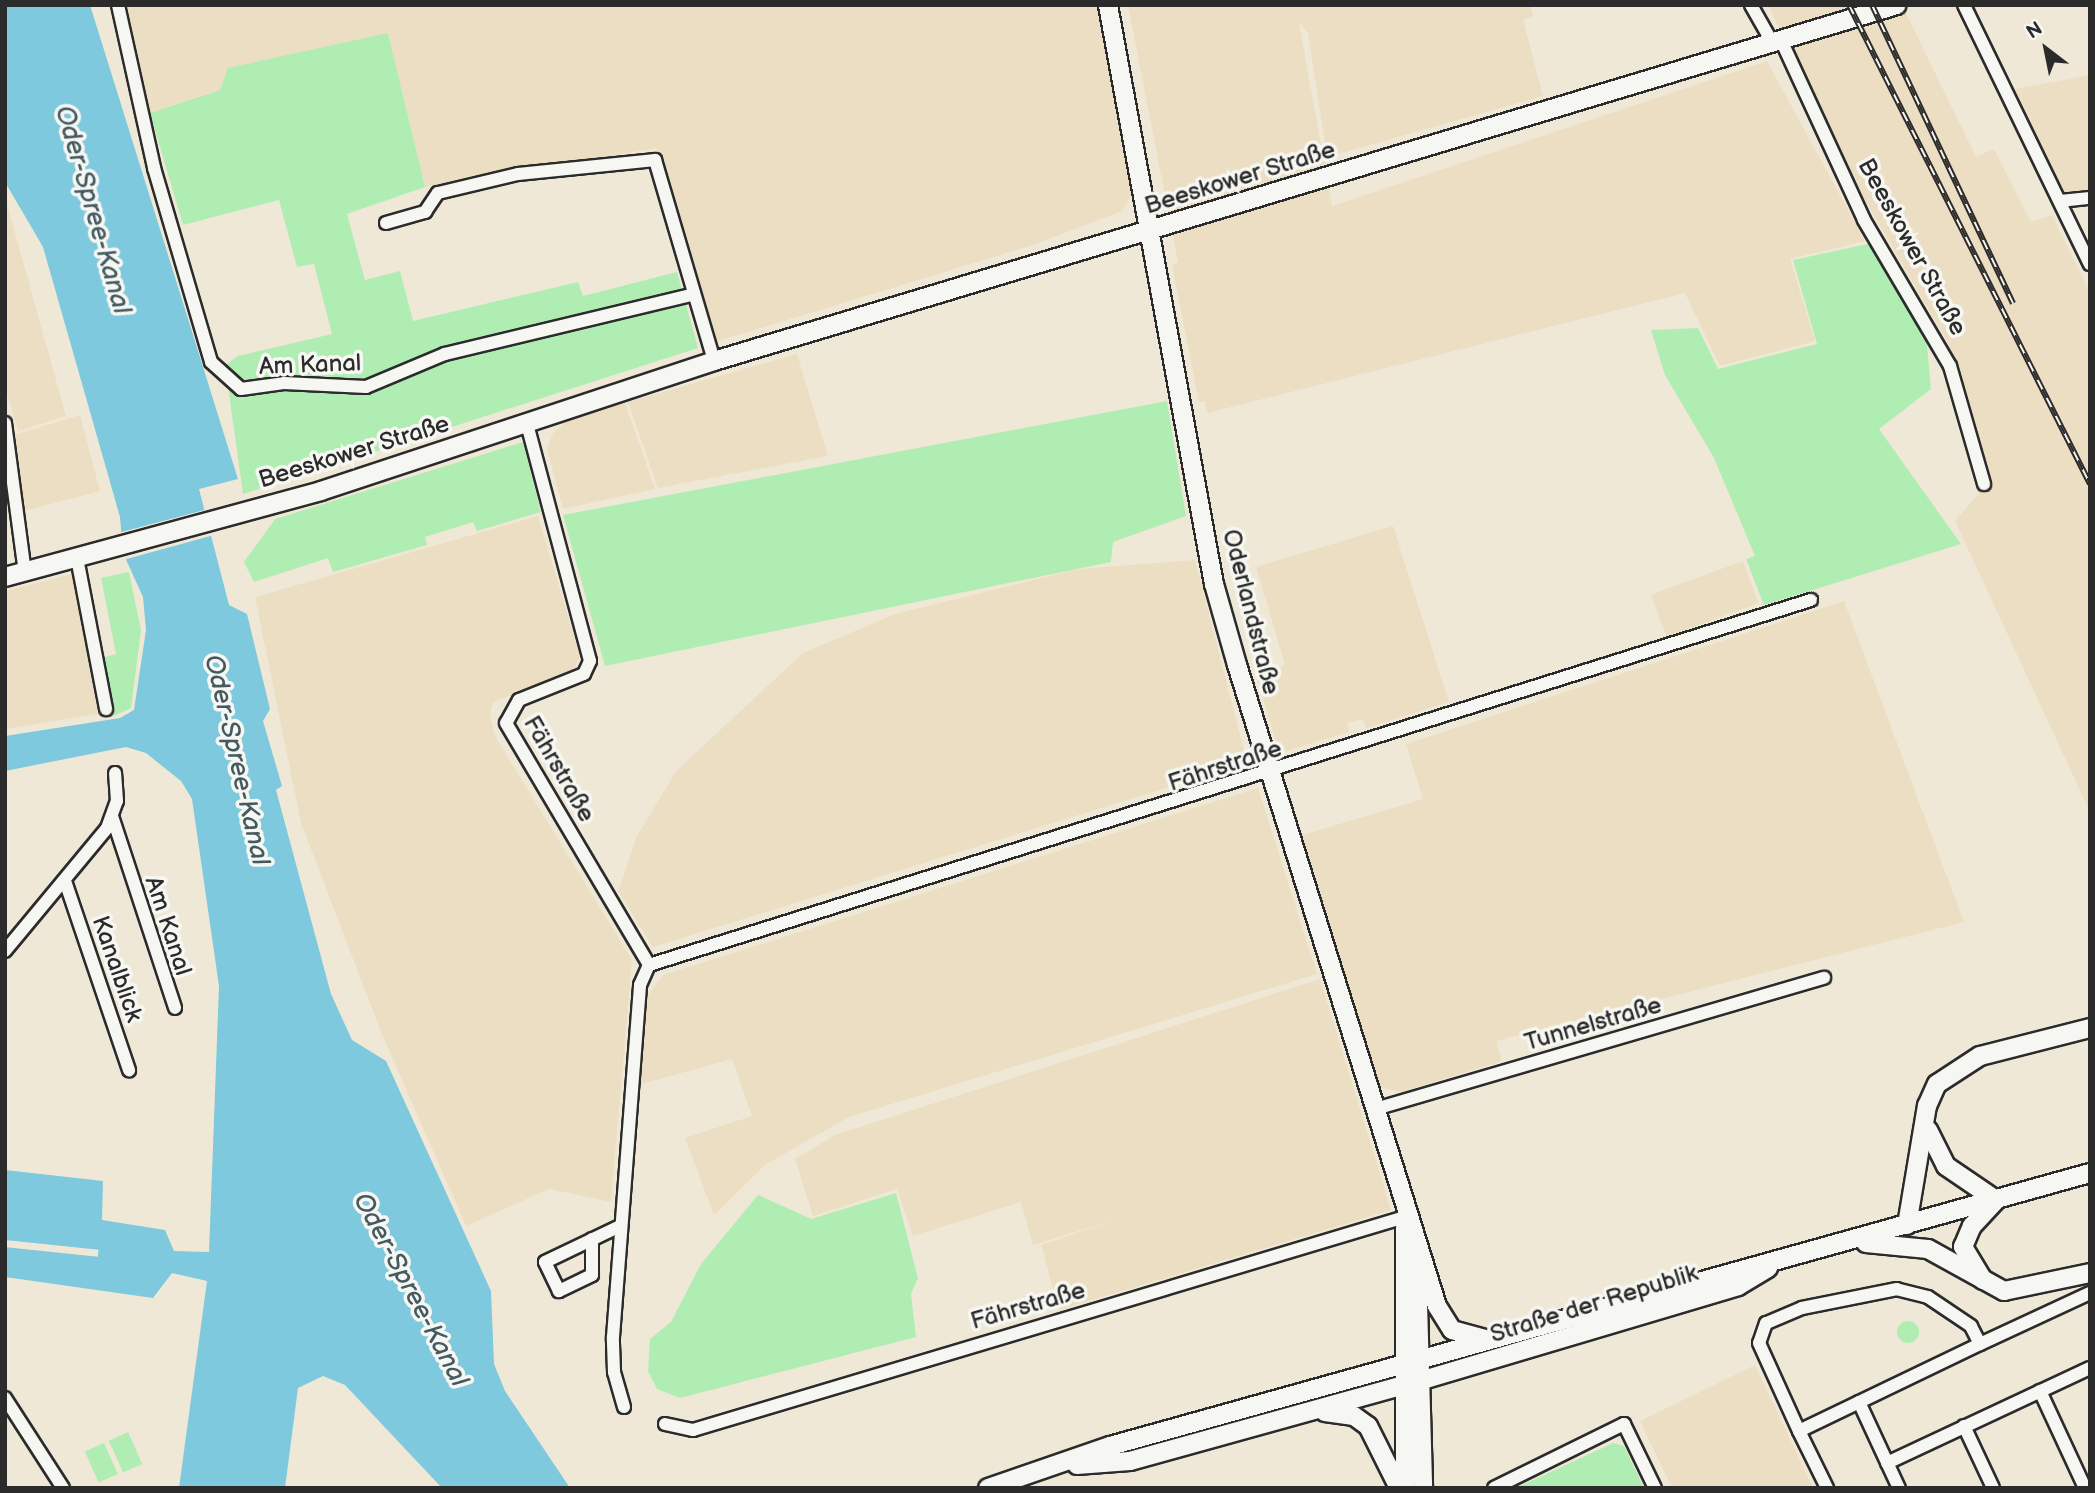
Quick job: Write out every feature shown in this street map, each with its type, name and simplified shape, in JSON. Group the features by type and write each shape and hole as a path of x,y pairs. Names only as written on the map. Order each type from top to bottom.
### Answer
{"street":[{"name":"Am Kanal","path":"118,5 154,168 211,362 241,389 284,383 366,387 445,354 694,294"},
{"name":"Oderlandstraße","path":"1108,5 1153,230 1214,584 1416,1250 1444,1321 1465,1336 1489,1340"},
{"path":"1751,5 1776,41"},
{"name":"Beeskower Straße","path":"5,577 242,512 527,424 714,361 1897,5"},
{"path":"1965,5 2090,264"},
{"name":"Beeskower Straße","path":"1776,41 1864,220 1950,366 1984,484"},
{"path":"386,223 425,212 438,193 518,174 654,160 714,361"},
{"path":"2060,201 2090,198"},
{"path":"5,423 25,572"},
{"name":"Fährstraße","path":"527,424 590,661 589,671 575,679 519,700 506,723 649,965 1271,774 1811,600"},
{"path":"78,558 106,709"},
{"name":"Am Kanal","path":"115,773 112,816 161,983 175,1008"},
{"path":"5,951 65,881 112,816"},
{"name":"Kanalblick","path":"65,881 129,1070"},
{"path":"624,1407 614,1372 621,1226 640,985 649,965"},
{"name":"Tunnelstraße","path":"1375,1109 1824,978"},
{"path":"1907,1225 1926,1122 1937,1084 1954,1070 2052,1033 2090,1028"},
{"path":"1926,1122 1946,1166 1996,1200 1972,1226 1963,1247 1990,1287"},
{"name":"Straße der Republik","path":"988,1488 1062,1466 1110,1446 1414,1363 1734,1269 1774,1264 2090,1173"},
{"name":"Oderlandstraße","path":"1405,1217 1414,1363"},
{"name":"Fährstraße","path":"665,1424 692,1430 1405,1217"},
{"path":"592,1239 592,1275 559,1291 545,1262 592,1239 621,1226"},
{"path":"1849,1243 1928,1249 1990,1287 2025,1290 2090,1273"},
{"name":"Oderlandstraße","path":"1414,1363 1416,1250"},
{"name":"Straße der Republik","path":"1062,1466 1130,1461 1315,1411 1738,1286 1774,1264"},
{"path":"1827,1488 1759,1343 1760,1331 1780,1314 1898,1289 1939,1304 1970,1326 1980,1343"},
{"path":"1799,1431 2090,1293"},
{"path":"1414,1363 1423,1380 1423,1488"},
{"path":"1405,1488 1404,1385 1414,1363"},
{"path":"1887,1463 2090,1368"},
{"path":"2040,1391 2085,1488"},
{"path":"5,1398 63,1488"},
{"path":"1859,1402 1899,1488"},
{"path":"1315,1411 1354,1416 1368,1426 1399,1488"},
{"path":"1494,1488 1624,1424 1655,1488"},
{"path":"1964,1426 1993,1488"}],"shaded area":[{"path":"123,5 1098,5 1132,194 1122,211 1036,244 715,342 656,148 425,187 388,33 150,113"},
{"path":"1128,5 1530,5 1533,16 1523,20 1543,96 1327,157 1308,33 1299,23 1332,206 1767,61 1865,241 1790,259 1815,341 1720,366 1685,293 1207,413 1205,401 1199,402 1172,265 1178,262"},
{"path":"1768,5 1902,5 1976,157 1994,149 2031,222 2052,215 2090,292 2090,812 1955,521 1989,482 1948,343 1865,200"},
{"path":"2090,75 2090,190 2065,193 2015,89"},
{"path":"5,197 66,416 18,431 5,387"},
{"path":"797,354 828,456 658,488 628,402"},
{"path":"625,403 655,489 563,509 547,449 553,433 567,420"},
{"path":"80,415 100,491 24,511 14,435"},
{"path":"538,516 580,656 573,672 493,702 490,716 495,736 632,960 611,1202 549,1189 466,1226 381,1032 301,823 255,597"},
{"path":"1393,526 1449,702 1366,728 1363,719 1347,723 1349,732 1286,751 1277,745 1256,676 1285,665 1256,567"},
{"path":"1195,560 1246,758 1240,765 653,947 618,891 637,836 677,770 803,653 895,614 1078,569"},
{"path":"1743,561 1758,603 1666,637 1651,595"},
{"path":"72,574 98,714 5,729 5,591"},
{"path":"1844,601 1964,922 1496,1041 1502,1061 1401,1092 1380,1087 1299,836 1423,799 1406,744"},
{"path":"1258,788 1317,974 849,1117 765,1165 714,1215 685,1138 752,1116 732,1059 638,1085 648,995 663,975"},
{"path":"1320,979 1391,1210 1059,1310 1041,1245 1121,1218 1033,1245 1021,1202 913,1236 897,1189 813,1216 795,1159 835,1135"},
{"path":"1755,1365 1813,1488 1672,1488 1640,1421"}],"green space":[{"path":"388,33 425,187 347,214 365,280 400,271 413,321 578,282 583,296 677,272 698,348 243,494 225,365 238,356 332,334 314,264 297,267 279,200 183,225 150,113 220,90 228,68"},
{"path":"1872,243 1926,335 1931,389 1879,429 1961,544 1764,605 1746,559 1755,556 1714,458 1665,375 1651,330 1698,328 1718,369 1817,344 1793,260"},
{"path":"1167,401 1186,516 1113,542 1111,562 605,666 563,515"},
{"path":"523,442 541,512 477,531 473,522 425,537 427,545 333,572 328,558 254,582 244,562 275,519"},
{"path":"129,572 141,630 131,708 114,716 102,658 116,654 101,578"},
{"path":"896,1193 918,1278 911,1294 916,1337 680,1398 657,1389 648,1371 650,1339 671,1322 701,1264 758,1195 811,1219"},
{"path":"1908,1321 1916,1324 1919,1332 1916,1340 1908,1343 1900,1340 1897,1332 1900,1324"},
{"path":"128,1432 142,1464 123,1473 109,1441"},
{"path":"104,1443 118,1474 99,1483 85,1452"},
{"path":"1613,1443 1624,1446 1644,1488 1516,1488"}],"water":[{"name":"Oder-Spree-Kanal","path":"5,5 90,5 238,479 199,489 229,605 247,614 270,709 263,721 282,786 276,790 331,994 352,1040 386,1061 491,1291 494,1364 505,1391 570,1488 442,1488 345,1385 323,1376 298,1388 285,1488 179,1488 207,1281 172,1273 153,1298 5,1277 5,1170 103,1181 102,1220 165,1230 174,1251 209,1252 219,986 192,799 181,781 146,753 126,747 5,771 5,736 120,718 134,710 146,630 143,597 123,553 120,517 43,247 5,182"}],"pier":[{"path":"208,509 214,535 123,560 118,533"},
{"path":"5,1240 98,1250 98,1257 5,1247"}],"railway":[{"path":"1849,5 2090,484"},
{"path":"1872,5 2013,303"}]}
